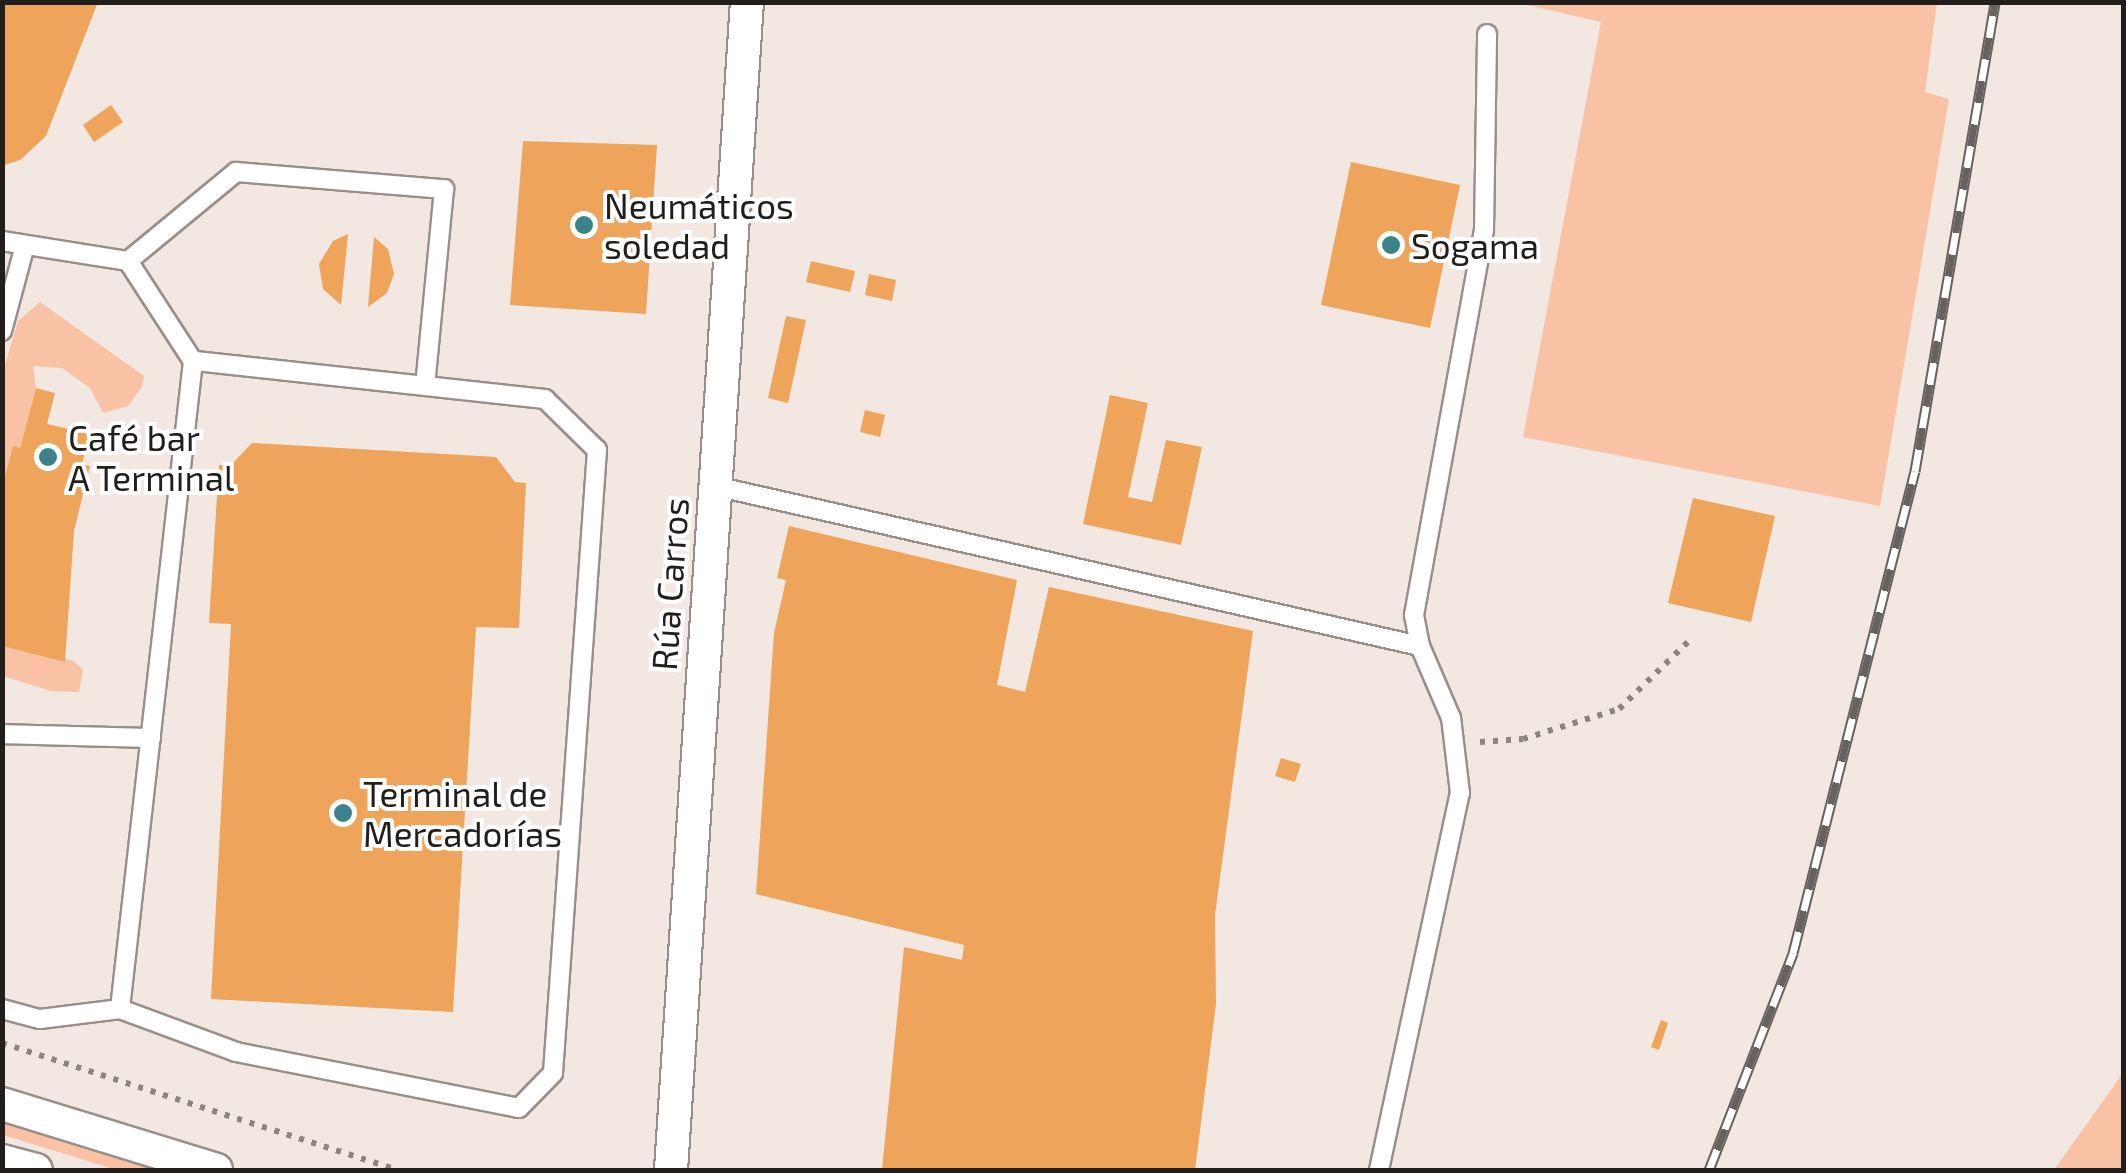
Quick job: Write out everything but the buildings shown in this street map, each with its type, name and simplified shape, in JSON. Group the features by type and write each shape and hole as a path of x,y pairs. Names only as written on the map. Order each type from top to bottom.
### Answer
{"street":[{"name":"Rúa Carros","path":"670,1170 747,2"},
{"path":"2,1104 216,1170"},
{"path":"2,1162 36,1170"}],"lane":[{"path":"1379,1170 1460,792 1451,718 1420,646 1414,615 1484,230 1487,34"},
{"path":"128,261 236,172 444,189 425,386"},
{"path":"2,240 128,261 193,361 120,1009"},
{"path":"2,331 25,244"},
{"path":"2,1009 40,1019 120,1009 236,1052 519,1108 553,1073 598,450 545,398 193,361"},
{"path":"715,486 1420,646"},
{"path":"2,734 151,738"}],"path":[{"path":"1454,744 1523,739 1620,709 1692,638"},
{"path":"2,1043 398,1170"}],"shaded area":[{"path":"1518,3 1937,3 1925,92 1949,99 1880,506 1523,437 1601,22"},
{"path":"40,302 144,376 142,387 128,406 103,413 90,388 62,368 33,366 36,388 20,448 12,447 3,487 3,371 18,321"},
{"path":"2,646 74,661 83,670 79,692 51,691 3,676"},
{"path":"2123,1073 2123,1170 2054,1170"},
{"path":"2,1122 164,1170 117,1170 3,1135"}],"railway":[{"path":"1709,1170 1793,953 1915,471 1995,2"}],"place":[{"name":"Neumáticos soledad","path":"584,225"},
{"name":"Sogama","path":"1391,245"},
{"name":"Café bar A Terminal","path":"48,457"},
{"name":"Terminal de Mercadorías","path":"343,813"}]}
